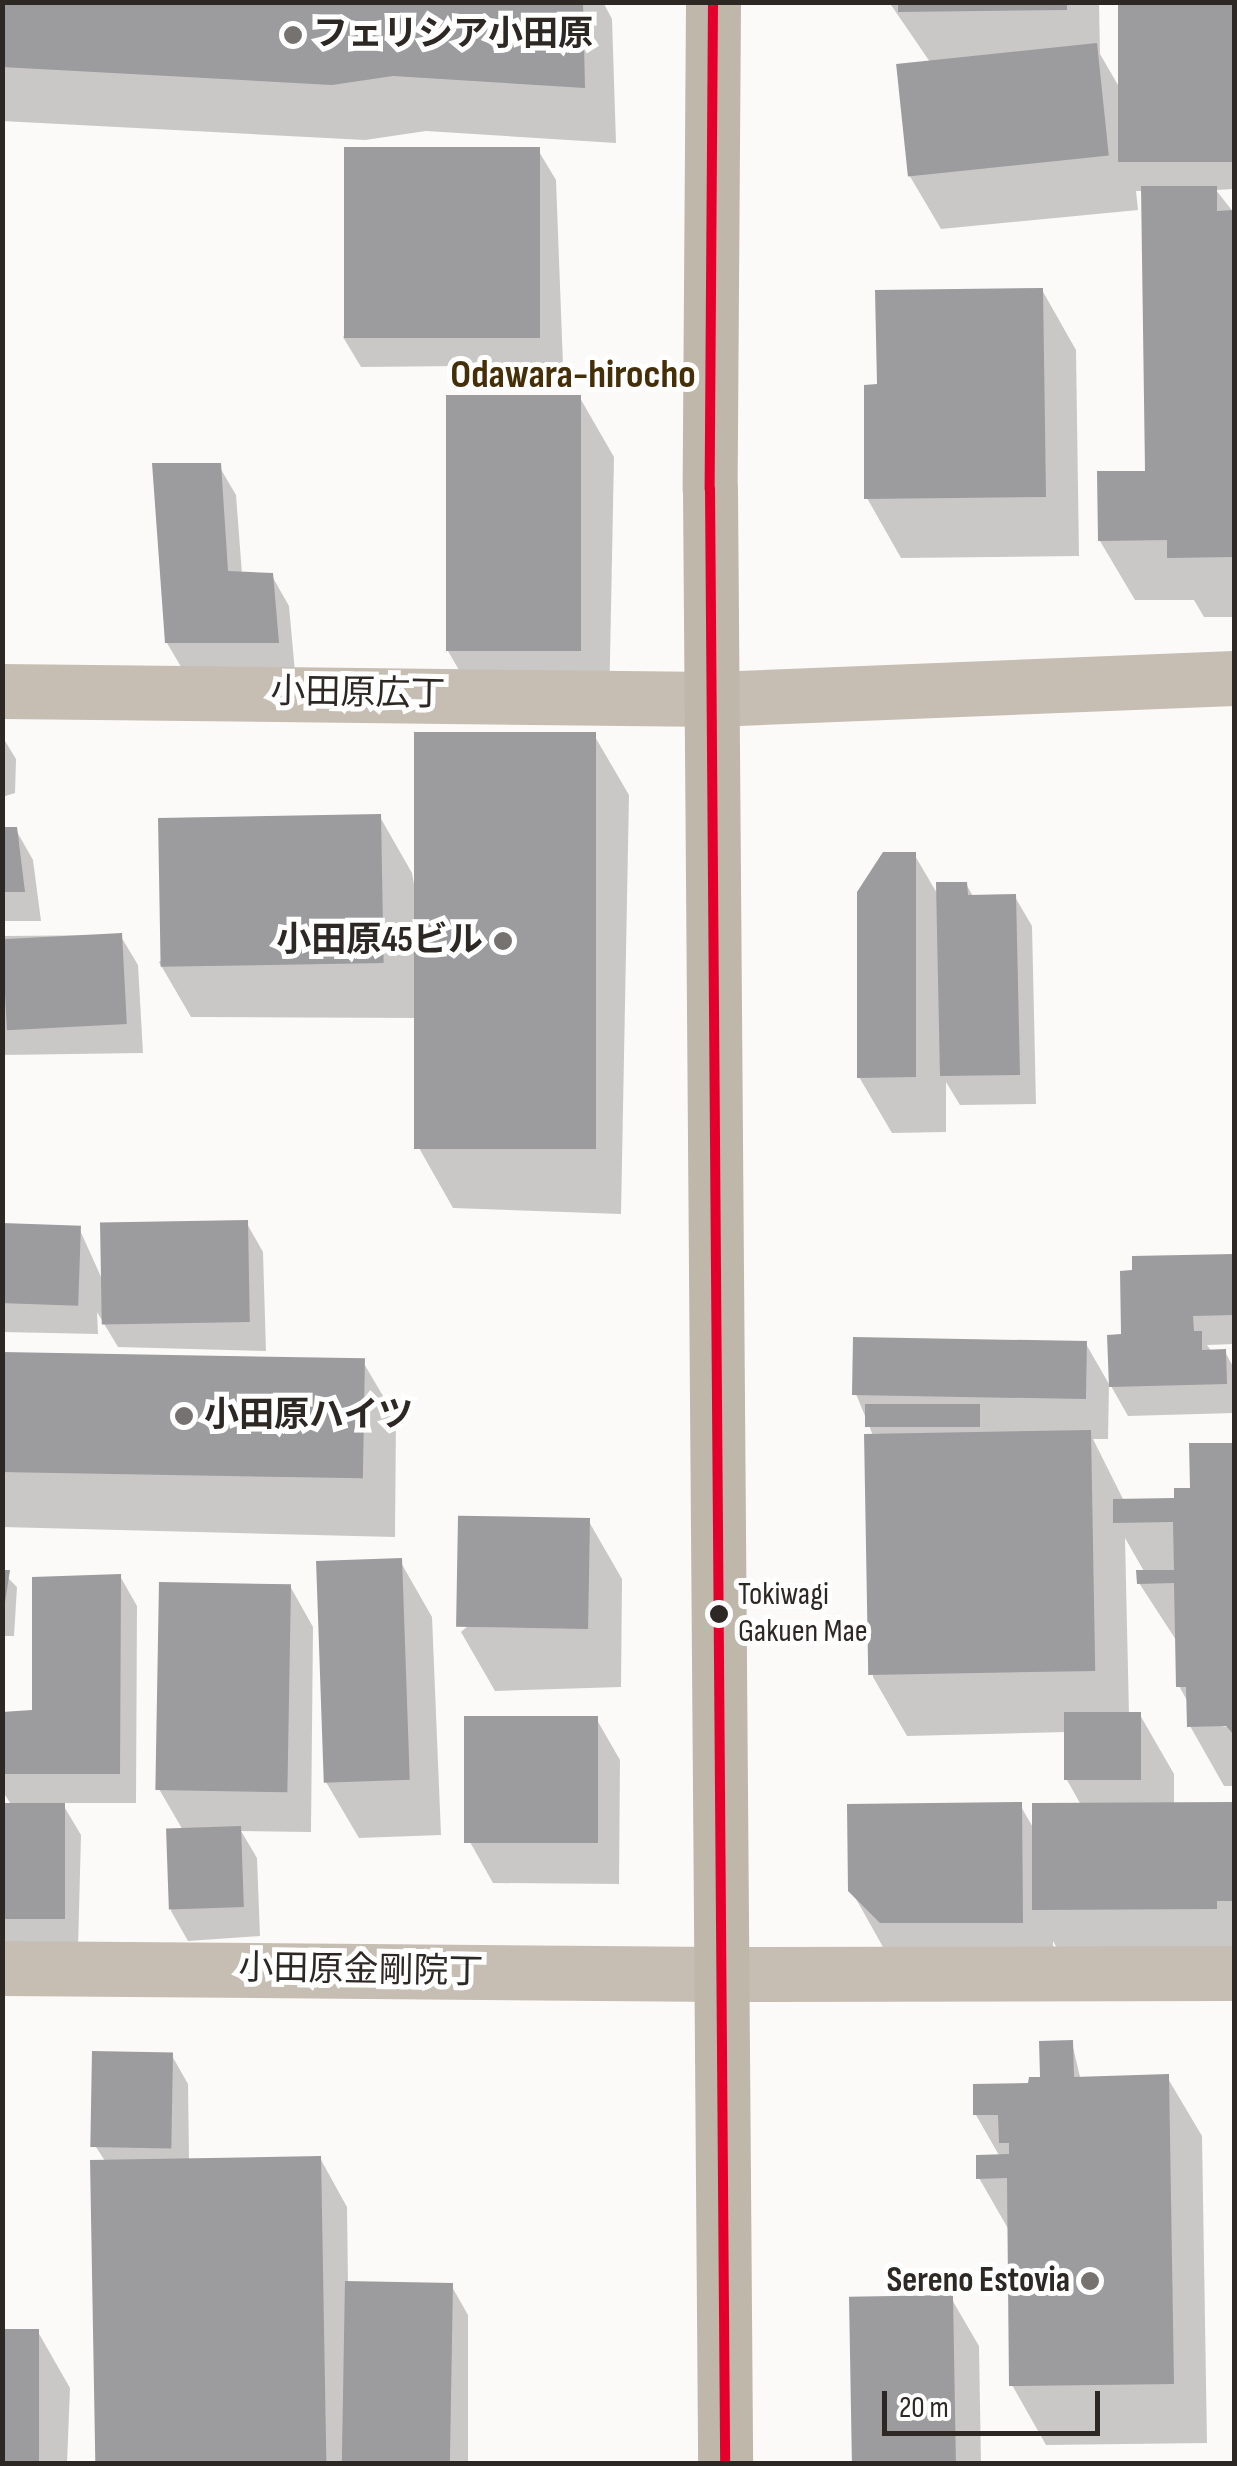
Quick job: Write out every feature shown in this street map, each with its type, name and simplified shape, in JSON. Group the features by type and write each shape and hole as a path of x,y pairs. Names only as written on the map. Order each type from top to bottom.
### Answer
{"highway":[{"path":"714,2 714,699 725,2464"}],"street":[{"name":"小田原広丁","path":"2,690 714,699 1234,678"},
{"name":"小田原金剛院丁","path":"2,1968 720,1974 1234,1973"}],"building":[{"name":"フェリシア小田原","path":"2,2 583,2 585,88 393,76 332,85 2,67"},
{"path":"898,2 1067,2 1067,10 898,12"},
{"path":"1118,2 1234,2 1234,162 1118,162"},
{"path":"1097,43 1109,155 908,176 896,64"},
{"path":"344,147 540,147 540,338 344,338"},
{"path":"1141,186 1217,186 1217,211 1234,210 1234,557 1167,558 1167,540 1098,541 1097,471 1145,471"},
{"path":"1043,288 1046,497 864,499 864,385 877,384 875,290"},
{"path":"446,395 581,395 581,651 446,651"},
{"path":"152,463 221,463 228,571 273,573 279,643 165,643"},
{"name":"小田原45ビル","path":"414,732 596,732 596,1149 414,1149"},
{"path":"381,814 384,963 161,967 158,818"},
{"path":"2,827 17,827 25,892 2,892"},
{"path":"883,852 916,852 916,1077 857,1078 857,892"},
{"path":"936,882 967,882 968,895 1016,894 1020,1075 940,1076"},
{"path":"122,933 127,1024 7,1030 2,939"},
{"path":"248,1220 250,1322 102,1325 100,1223"},
{"path":"2,1223 81,1226 78,1306 2,1303"},
{"path":"1234,1254 1234,1315 1193,1316 1194,1331 1202,1331 1202,1350 1226,1349 1227,1384 1109,1387 1107,1335 1121,1334 1120,1271 1132,1270 1132,1256"},
{"path":"853,1337 1087,1341 1086,1399 852,1395"},
{"name":"小田原ハイツ","path":"2,1352 365,1358 363,1478 2,1472"},
{"path":"865,1404 980,1404 980,1427 865,1427"},
{"path":"1091,1430 1095,1671 868,1675 864,1434"},
{"path":"1189,1443 1234,1443 1234,1735 1226,1726 1187,1727 1186,1687 1176,1687 1174,1583 1137,1584 1136,1570 1174,1570 1173,1522 1113,1523 1113,1499 1174,1498 1174,1488 1190,1488"},
{"path":"458,1516 590,1518 588,1629 456,1627"},
{"path":"402,1558 410,1780 324,1783 316,1561"},
{"path":"2,1570 10,1570 2,1622"},
{"path":"121,1574 120,1774 2,1774 2,1712 32,1710 32,1577"},
{"path":"159,1582 291,1584 287,1792 155,1790"},
{"path":"1064,1712 1141,1712 1141,1780 1064,1780"},
{"path":"464,1716 598,1716 598,1843 464,1843"},
{"path":"1022,1802 1023,1923 880,1923 848,1891 847,1804"},
{"path":"1234,1802 1234,1901 1217,1901 1217,1909 1032,1910 1032,1803"},
{"path":"2,1803 65,1803 65,1919 2,1919"},
{"path":"241,1826 244,1907 169,1910 166,1829"},
{"name":"Sereno Estovia","path":"1073,2040 1074,2077 1169,2074 1174,2384 1009,2386 1007,2178 976,2179 976,2155 1009,2154 1009,2143 999,2143 998,2115 973,2115 973,2084 1028,2083 1029,2077 1040,2077 1039,2041"},
{"path":"92,2051 173,2052 171,2148 90,2147"},
{"path":"321,2156 326,2464 95,2464 90,2160"},
{"path":"345,2281 453,2283 450,2464 342,2464"},
{"path":"953,2295 956,2464 852,2464 849,2297"},
{"path":"2,2329 39,2329 39,2464 2,2464"}],"transit line":[{"path":"713,2 710,489 725,2464"}],"place":[{"name":"フェリシア小田原","path":"293,35"},
{"name":"小田原45ビル","path":"503,941"},
{"name":"小田原ハイツ","path":"184,1416"},
{"name":"Tokiwagi Gakuen Mae","path":"719,1614"},
{"name":"Sereno Estovia","path":"1090,2281"}],"district":[{"name":"Odawara-hirocho","path":"573,375"}]}
